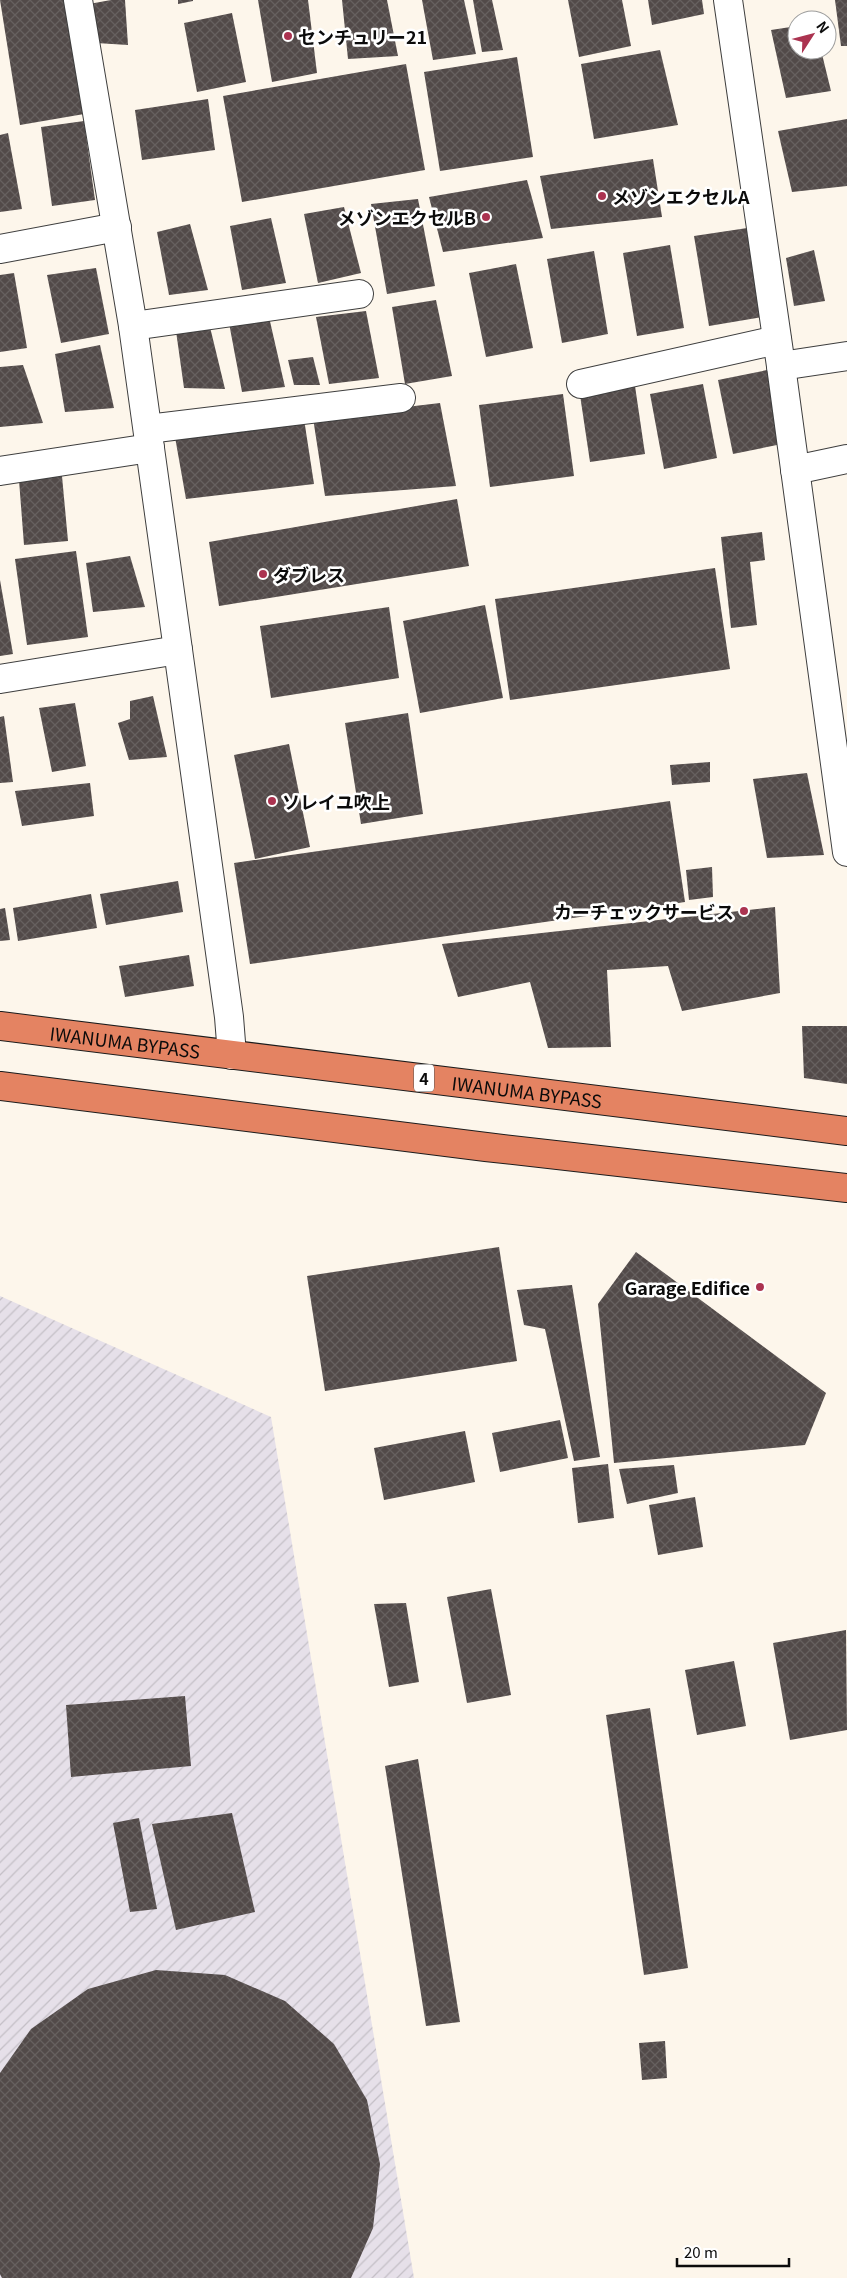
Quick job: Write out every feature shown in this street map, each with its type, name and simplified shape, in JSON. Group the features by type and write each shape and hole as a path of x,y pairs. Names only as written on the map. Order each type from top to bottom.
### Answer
{"highway":[{"name":"IWANUMA BYPASS","path":"0,1026 847,1131"},
{"path":"0,1086 486,1147 847,1188"}],"street":[{"path":"78,0 133,326 228,1008 232,1055"},
{"path":"728,0 779,353 847,852"},
{"path":"0,249 116,227"},
{"path":"133,326 359,294"},
{"path":"581,384 779,353 847,356"},
{"path":"0,471 149,439 401,398"},
{"path":"795,470 847,459"},
{"path":"0,678 178,650"}],"shaded area":[{"path":"0,1296 271,1417 414,2278 0,2278"}],"building":[{"path":"0,0 71,0 90,113 20,125"},
{"path":"111,0 125,0 128,45 96,43 89,4"},
{"path":"178,0 193,0 193,1 178,4"},
{"name":"センチュリー21","path":"258,0 308,0 317,73 272,82"},
{"path":"342,0 387,0 398,56 348,59"},
{"path":"422,0 464,0 476,54 433,60"},
{"path":"473,0 492,0 503,50 482,52"},
{"path":"568,0 622,0 631,46 579,57"},
{"path":"648,0 702,0 704,14 652,25"},
{"path":"835,0 847,0 847,46 841,46"},
{"path":"232,13 246,82 197,92 184,23"},
{"path":"787,28 787,60 823,60 831,91 786,98 771,30"},
{"path":"660,50 678,125 594,139 581,64"},
{"path":"517,57 533,157 440,171 424,72"},
{"path":"406,64 425,170 242,202 223,96"},
{"path":"208,99 215,150 142,160 135,110"},
{"path":"847,119 847,186 792,192 778,131"},
{"path":"84,121 95,200 52,206 41,127"},
{"path":"8,133 22,209 0,212 0,135"},
{"name":"メゾンエクセルA","path":"653,159 662,217 551,229 540,176"},
{"name":"メゾンエクセルB","path":"527,180 543,238 443,252 429,197"},
{"path":"418,199 435,286 387,294 371,204"},
{"path":"344,207 361,273 318,283 304,214"},
{"path":"271,218 286,283 242,290 230,226"},
{"path":"190,224 208,290 169,295 157,232"},
{"path":"754,227 768,316 709,326 694,236"},
{"path":"670,245 684,328 637,336 623,253"},
{"path":"814,250 825,301 794,306 786,258"},
{"path":"594,251 608,334 562,343 547,259"},
{"path":"516,264 533,348 486,357 469,273"},
{"path":"96,268 109,334 61,343 47,275"},
{"path":"14,273 27,348 0,352 0,275"},
{"path":"436,300 452,376 405,384 392,307"},
{"path":"366,311 379,378 329,384 316,317"},
{"path":"269,317 285,387 242,392 229,323"},
{"path":"210,327 225,389 184,388 176,331"},
{"path":"100,345 114,408 65,412 55,354"},
{"path":"313,357 320,385 294,385 288,360"},
{"path":"23,365 43,423 0,427 0,367"},
{"path":"772,369 787,443 733,454 718,380"},
{"path":"703,384 717,458 664,469 650,394"},
{"path":"635,386 645,454 590,462 580,395"},
{"path":"563,394 574,476 490,487 479,405"},
{"path":"440,403 456,486 325,496 313,418"},
{"path":"304,419 314,484 186,499 175,437"},
{"path":"62,476 68,541 24,545 19,480"},
{"path":"457,499 469,566 219,606 209,542"},
{"path":"762,532 765,560 750,562 757,625 731,628 721,537"},
{"path":"76,551 88,637 27,645 15,559"},
{"path":"130,556 145,607 93,612 86,563"},
{"path":"715,568 730,669 510,700 495,599"},
{"path":"0,580 13,654 0,656"},
{"path":"485,605 503,698 420,713 403,621"},
{"path":"389,607 399,678 271,698 260,626"},
{"path":"153,696 167,757 129,760 118,723 130,719 130,701"},
{"path":"75,703 86,766 52,772 39,708"},
{"path":"408,713 423,814 361,824 345,723"},
{"path":"4,716 13,782 0,783 0,717"},
{"name":"ソレイユ吹上","path":"289,744 310,847 255,859 234,755"},
{"path":"710,762 710,782 672,785 670,765"},
{"path":"807,773 824,855 767,858 753,779"},
{"path":"90,783 94,816 22,826 15,791"},
{"path":"670,801 685,902 250,964 234,863"},
{"path":"712,867 713,897 689,900 686,870"},
{"path":"178,881 183,912 106,925 100,894"},
{"path":"91,894 97,928 18,941 13,908"},
{"path":"775,907 780,993 682,1011 668,966 607,970 611,1047 548,1048 530,982 458,997 442,944"},
{"path":"5,908 10,940 0,941 0,909"},
{"path":"189,955 194,986 125,997 119,966"},
{"path":"802,1026 847,1026 847,1084 804,1078"},
{"path":"499,1247 517,1361 325,1391 307,1276"},
{"path":"636,1252 826,1393 805,1445 614,1463 598,1304"},
{"path":"572,1285 600,1457 574,1461 545,1329 524,1325 517,1290"},
{"path":"560,1420 568,1458 500,1472 492,1433"},
{"path":"465,1431 475,1482 384,1500 374,1448"},
{"path":"608,1464 614,1518 578,1523 572,1468"},
{"path":"674,1465 678,1493 627,1504 619,1469"},
{"path":"695,1497 703,1547 658,1555 649,1505"},
{"path":"491,1589 511,1695 467,1703 447,1597"},
{"path":"406,1603 419,1682 389,1687 374,1604"},
{"path":"846,1630 847,1730 790,1740 773,1643"},
{"path":"734,1661 746,1726 697,1735 685,1670"},
{"path":"185,1696 191,1766 71,1777 66,1705"},
{"path":"650,1708 688,1968 644,1975 606,1715"},
{"path":"418,1759 460,2022 426,2026 385,1766"},
{"path":"232,1813 255,1912 176,1930 152,1824"},
{"path":"139,1818 157,1909 130,1912 113,1823"},
{"path":"156,1970 225,1975 285,2001 334,2044 367,2100 380,2164 373,2228 351,2278 2,2278 0,2274 0,2073 31,2029 88,1989"},
{"path":"665,2041 667,2078 642,2080 639,2043"}],"place":[{"name":"センチュリー21","path":"288,36"},
{"name":"メゾンエクセルA","path":"602,196"},
{"name":"メゾンエクセルB","path":"486,217"},
{"name":"ダブレス","path":"263,574"},
{"name":"ソレイユ吹上","path":"272,801"},
{"name":"カーチェックサービス","path":"744,911"},
{"name":"Garage Edifice","path":"760,1287"}]}
